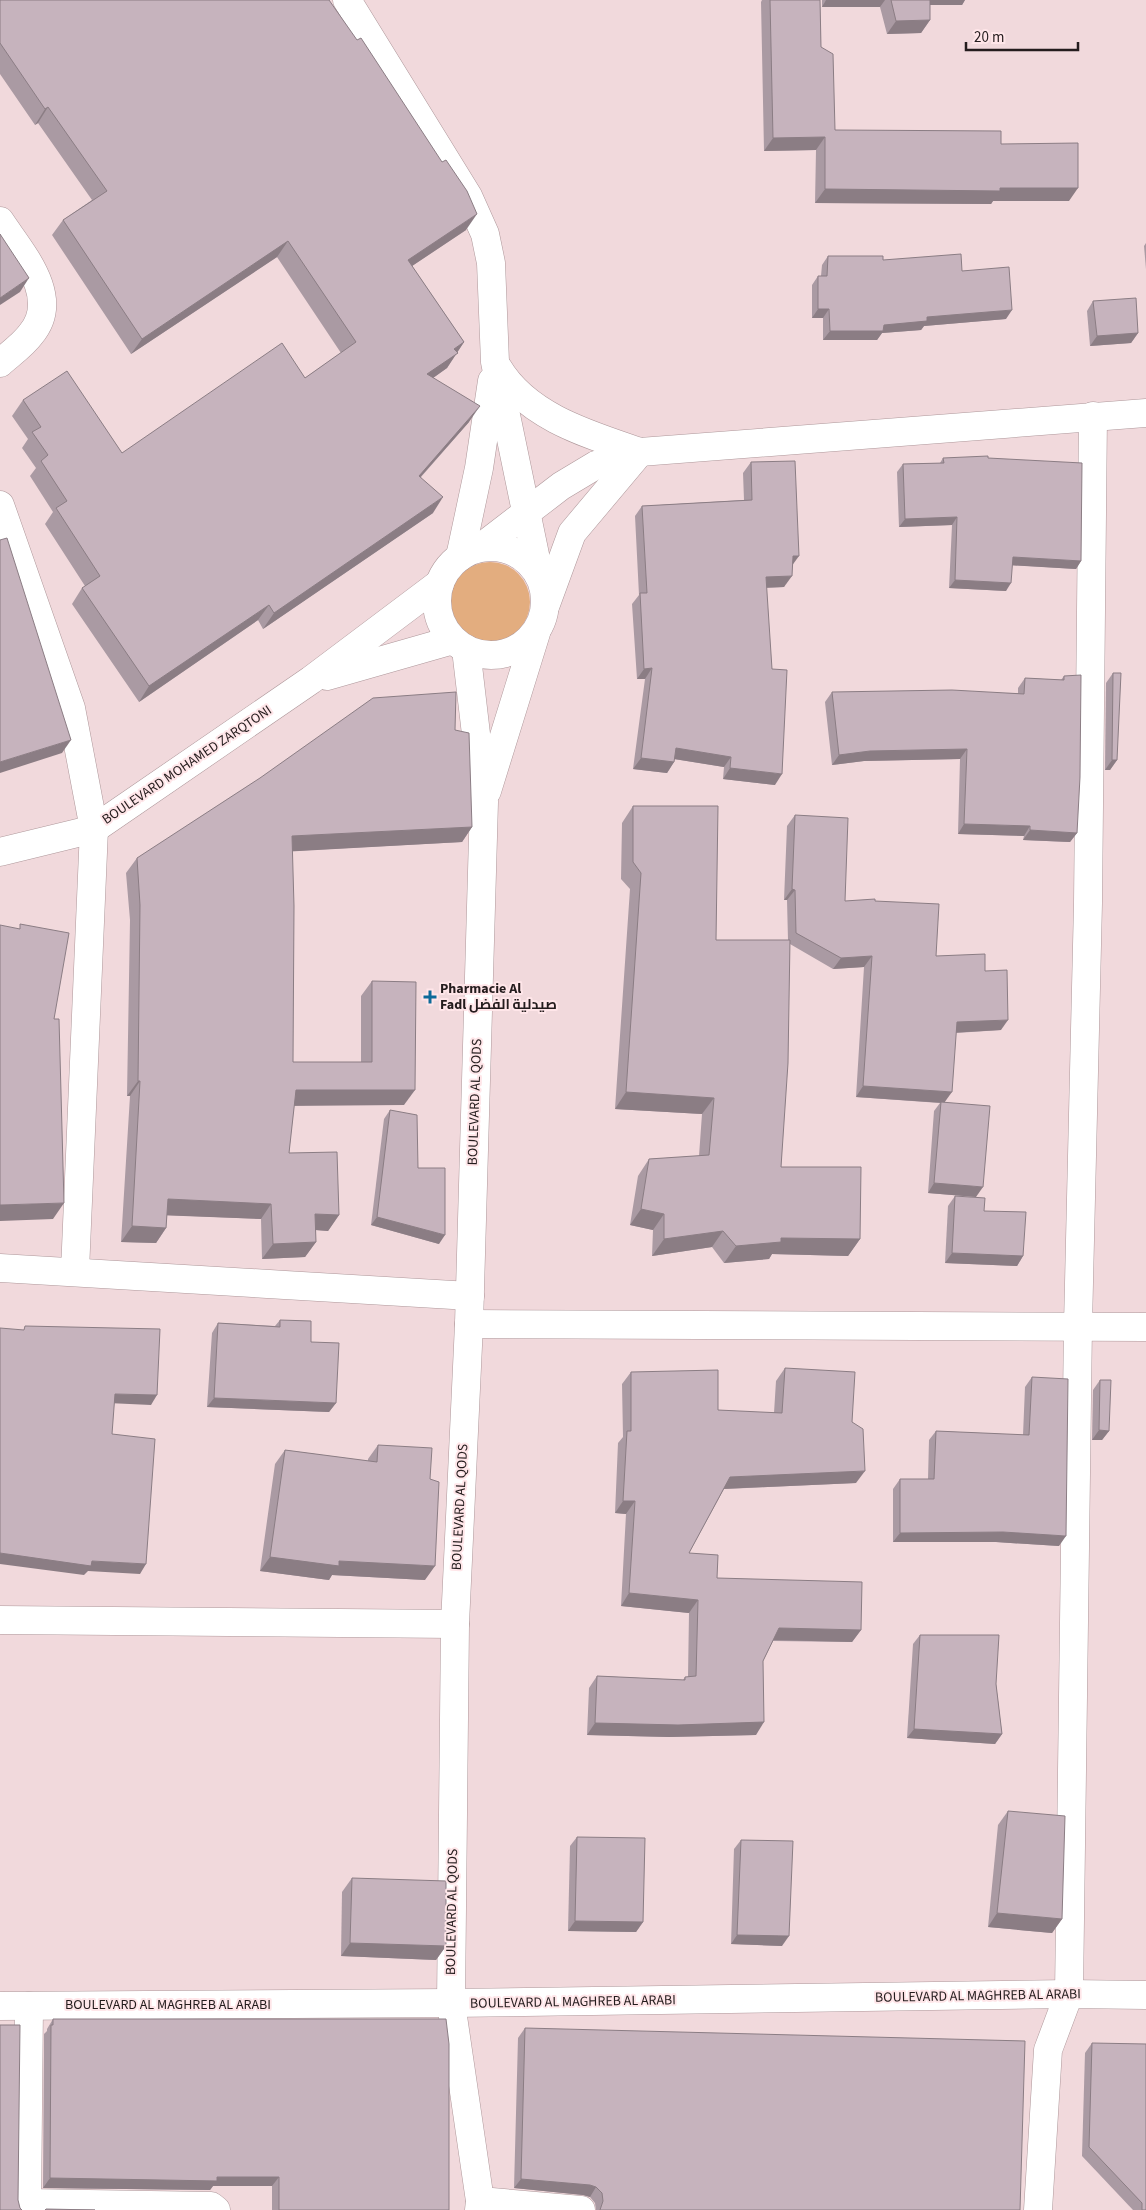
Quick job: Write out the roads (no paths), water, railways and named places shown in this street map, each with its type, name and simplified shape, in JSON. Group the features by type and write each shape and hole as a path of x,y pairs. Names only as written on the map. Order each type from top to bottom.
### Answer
{"street":[{"path":"347,0 468,196 485,234 491,263 495,362 539,574 545,588 546,604"},
{"path":"0,221 32,271 42,295 42,314 32,334 0,363"},
{"path":"495,362 505,379 520,396 582,432 640,452"},
{"path":"470,552 479,468 495,362"},
{"path":"536,633 525,644 511,652 496,656 481,654 460,645 444,628 438,614 437,598 440,583 445,573 470,552 561,486 596,465 640,452 1146,413"},
{"path":"1038,2210 1048,2050 1069,1994 1078,1325 1088,902 1093,416"},
{"path":"484,802 536,633 543,619 546,604 572,532 640,452"},
{"path":"0,505 71,708 94,829 75,1271"},
{"path":"470,552 507,548 530,562 539,574"},
{"name":"BOULEVARD MOHAMED ZARQTONI","path":"0,852 94,829 311,680 440,583"},
{"path":"311,680 460,645"},
{"path":"460,645 484,802"},
{"name":"BOULEVARD AL QODS","path":"480,2205 451,2004 455,1624 470,1296 484,802"},
{"path":"0,1268 470,1296"},
{"path":"469,1324 1078,1325 1146,1327"},
{"path":"0,1620 455,1624"},
{"name":"BOULEVARD AL MAGHREB AL ARABI","path":"0,2006 451,2004 1069,1994 1146,1995"},
{"path":"29,2006 27,2206 211,2206 216,2210"},
{"path":"480,2205 581,2210"}],"place":[{"name":"Pharmacie Al Fadl صيدلية الفضل","path":"430,997"}]}
